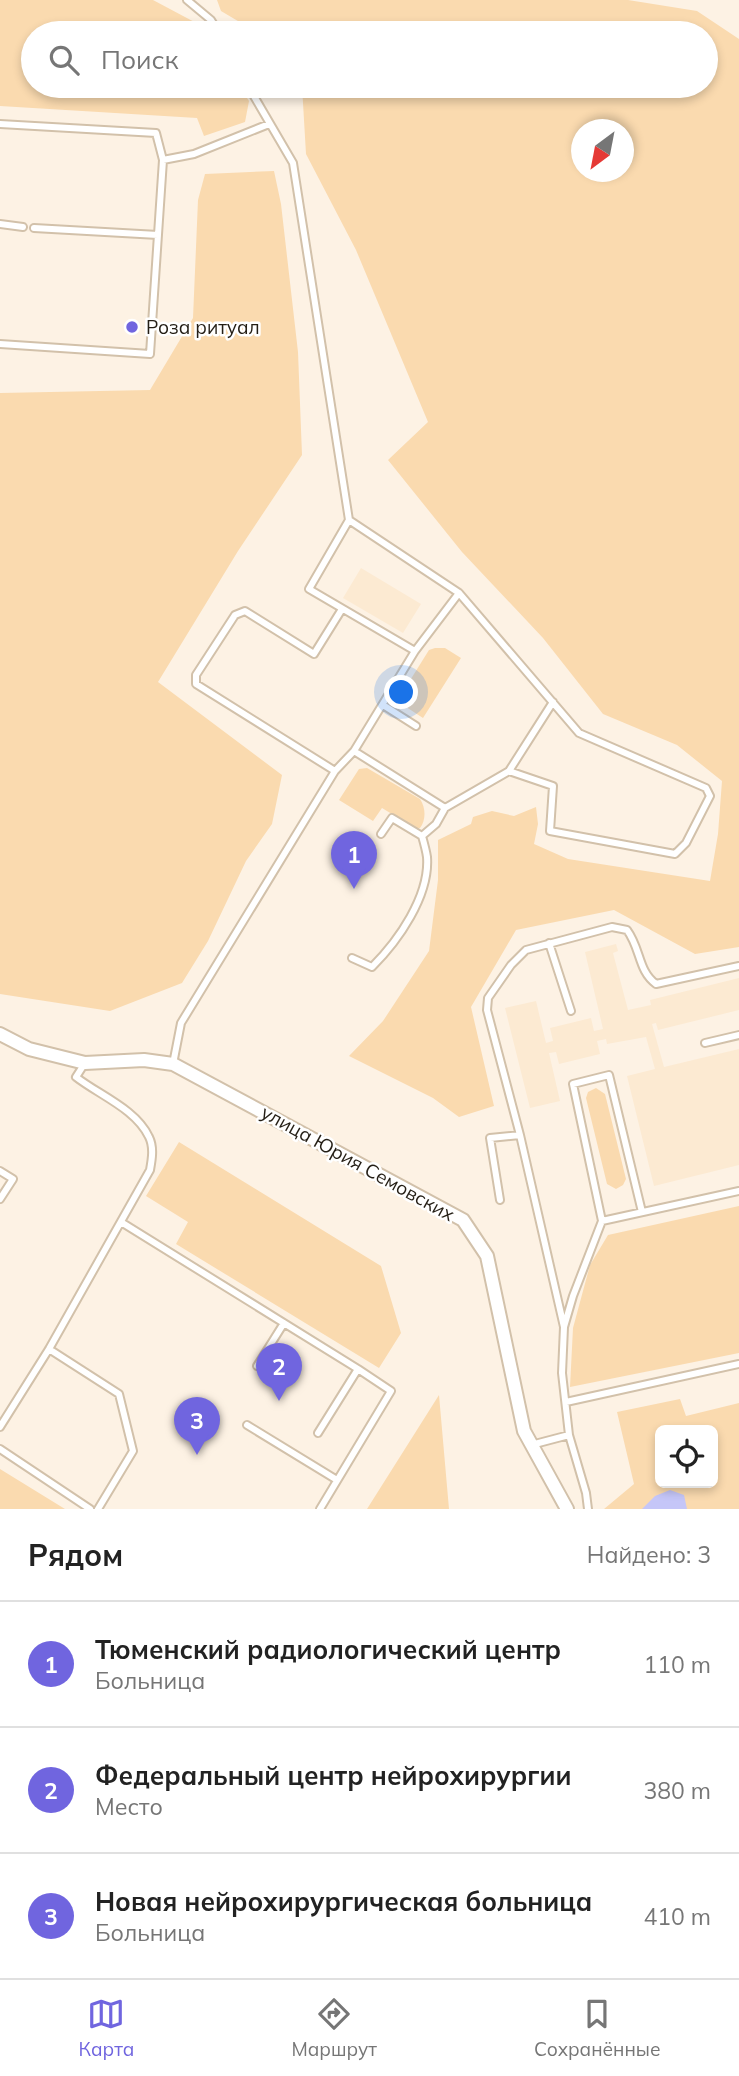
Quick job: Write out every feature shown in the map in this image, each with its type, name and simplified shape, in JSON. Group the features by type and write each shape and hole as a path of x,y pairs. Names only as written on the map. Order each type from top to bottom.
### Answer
{"street":[{"name":"улица Юрия Семовских","path":"0,1034 29,1049 85,1063 144,1060 173,1064 463,1220 486,1256 522,1421 531,1445 567,1509"}],"lane":[{"path":"187,0 212,21"},
{"path":"255,98 293,163 349,520 309,589 415,651"},
{"path":"0,124 156,133 163,160 150,354 0,344"},
{"path":"163,160 194,154 269,124"},
{"path":"0,224 23,227"},
{"path":"34,228 158,235"},
{"path":"349,520 459,593 579,733 706,788 710,796 686,843 675,854 550,831 553,786 509,771"},
{"path":"173,1064 181,1023 335,771 354,751 415,651 459,593"},
{"path":"335,771 196,684 196,675 234,615 245,611 314,654 342,609"},
{"path":"422,836 436,824 445,808 509,771 552,702"},
{"path":"383,705 416,726"},
{"path":"354,751 445,808"},
{"path":"352,958 372,967 391,947 420,900 427,859 422,836 392,818 382,834"},
{"path":"564,1327 520,1135 487,1010 488,998 511,965 526,950 612,927 628,930 635,941 646,977 656,984 739,966"},
{"path":"548,943 571,1011"},
{"path":"705,1043 739,1035"},
{"path":"0,1427 49,1349 150,1170 153,1156 149,1137 131,1115 76,1077 85,1063"},
{"path":"588,1509 569,1435 562,1373 564,1327 586,1258 602,1221 573,1084 610,1076 642,1212"},
{"path":"500,1200 490,1138 520,1135"},
{"path":"0,1171 13,1179 0,1199"},
{"path":"602,1221 739,1191"},
{"path":"121,1222 391,1391 320,1509"},
{"path":"257,1366 284,1323"},
{"path":"49,1349 119,1394 133,1451 98,1509"},
{"path":"566,1402 739,1364"},
{"path":"318,1433 358,1369"},
{"path":"247,1425 337,1480"},
{"path":"531,1445 569,1435"},
{"path":"0,1449 90,1509"}],"shaded area":[{"path":"0,0 153,0 192,21 21,21 21,98 247,98 249,101 245,122 204,136 197,118 0,106"},
{"path":"217,0 628,0 697,11 712,21 238,21 221,11"},
{"path":"718,25 739,39 739,947 695,954 614,910 516,930 471,1007 494,1106 459,1117 433,1098 349,1056 383,1021 429,951 438,880 438,840 471,824 473,817 492,811 514,816 536,807 538,824 534,844 568,859 710,881 718,834 722,781 677,745 603,714 543,638 462,552 388,460 428,422 356,250 306,154 303,98 718,98"},
{"path":"274,171 281,204 298,352 302,455 238,551 158,682 282,775 272,824 246,861 208,941 182,983 110,1011 0,994 0,393 150,390 193,318 198,200 205,174"},
{"path":"361,568 421,604 403,633 343,598"},
{"path":"445,648 461,658 423,718 400,703 399,698 429,650"},
{"path":"367,768 420,799 424,814 420,828 415,828 382,808 373,821 339,800 359,769"},
{"path":"616,944 618,951 613,953 628,1010 651,1005 650,1000 739,978 739,1010 658,1030 656,1023 652,1024 664,1067 739,1049 739,1165 654,1186 627,1076 655,1069 646,1037 607,1044 606,1039 597,1041 600,1054 559,1064 556,1052 549,1053 560,1101 530,1108 505,1008 536,1001 546,1043 553,1041 550,1028 591,1018 594,1031 603,1029 585,952"},
{"path":"596,1088 605,1094 626,1179 623,1185 616,1189 607,1184 586,1098 588,1092"},
{"path":"179,1142 381,1266 401,1333 379,1368 176,1244 188,1222 146,1196"},
{"path":"739,1206 739,1353 570,1387 573,1328 590,1265 608,1235"},
{"path":"439,1395 449,1509 367,1509"},
{"path":"680,1399 686,1416 739,1403 739,1509 604,1509 634,1484 617,1412"},
{"path":"0,1469 65,1509 0,1509"}],"water":[{"path":"670,1490 684,1495 687,1509 642,1509 655,1496"}],"place":[{"name":"Роза ритуал","path":"132,327"},
{"name":"Тюменский радиологический центр","path":"354,889"},
{"name":"Федеральный центр нейрохирургии","path":"279,1401"},
{"name":"Новая нейрохирургическая больница","path":"197,1455"}]}
